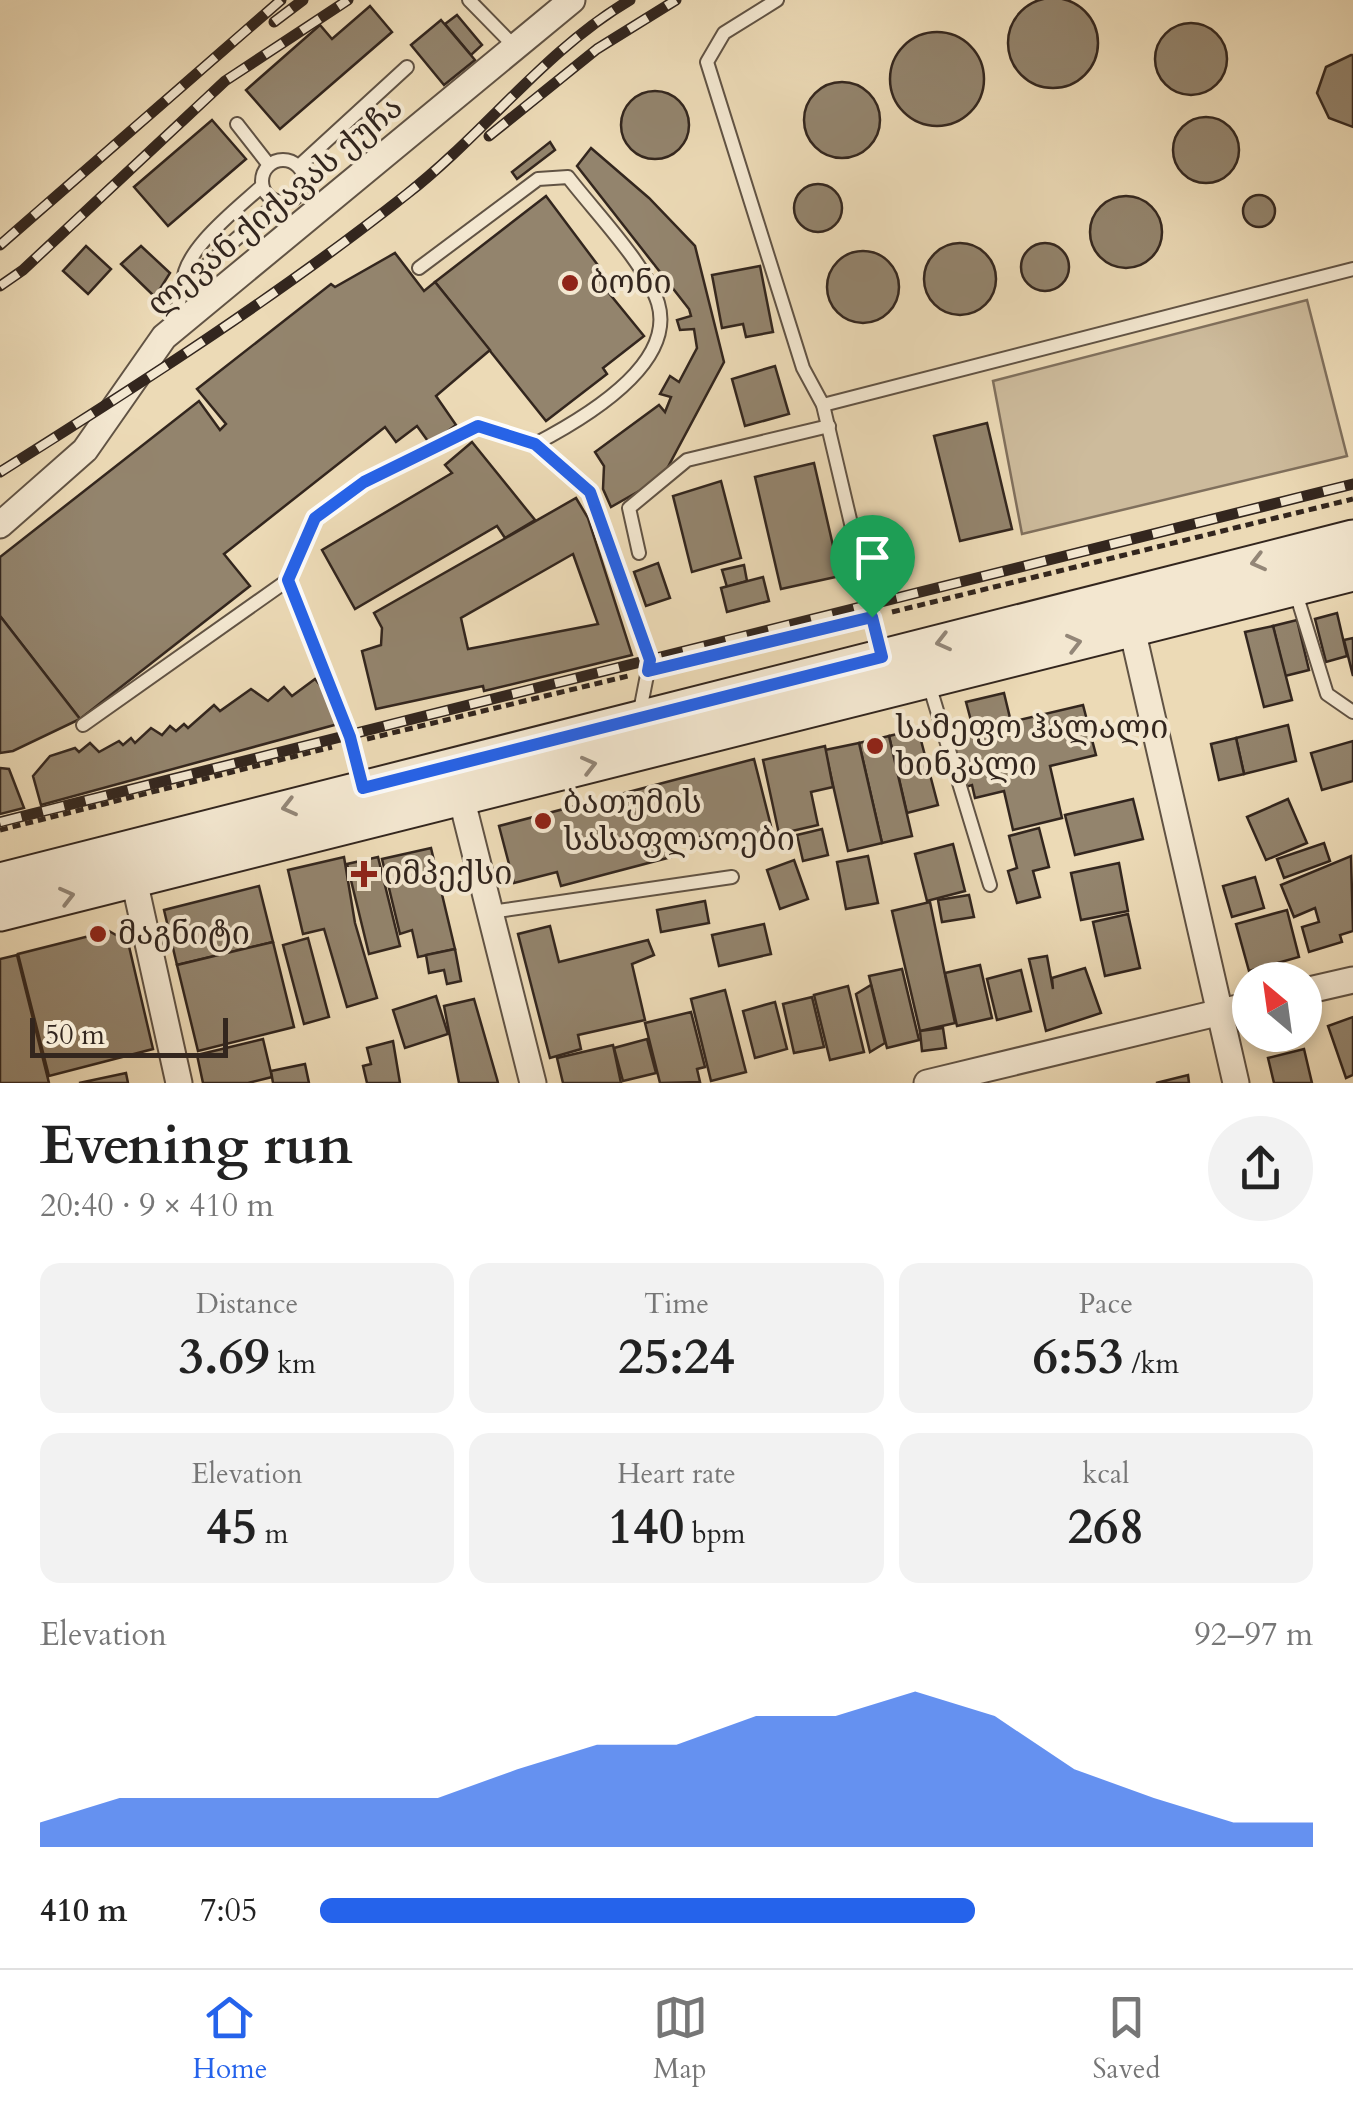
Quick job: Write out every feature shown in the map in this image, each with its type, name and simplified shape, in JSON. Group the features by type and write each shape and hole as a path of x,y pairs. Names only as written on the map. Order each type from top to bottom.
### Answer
{"main road":[{"path":"0,880 1353,538"},
{"path":"0,913 1353,573"}],"street":[{"name":"ლევან ქიქავას ქუჩა","path":"0,525 84,450 164,337 572,0"},
{"path":"1132,629 1236,1083"},
{"path":"461,798 534,1083"},
{"path":"134,880 179,1083"},
{"path":"1322,988 1353,980"},
{"path":"927,1083 1232,1009"}],"lane":[{"path":"469,0 517,49"},
{"path":"777,0 724,33 708,62 802,368 823,405 882,657"},
{"path":"298,166 407,67"},
{"path":"237,124 270,165"},
{"path":"184,286 278,202 289,201 300,193 304,180 298,166 286,160 270,165"},
{"path":"164,337 176,320 184,286 182,272 188,262 223,220 262,186 270,165"},
{"path":"419,268 538,178 550,175 568,177 637,267 658,302 660,323 652,348 624,388 535,444"},
{"path":"262,186 278,202"},
{"path":"823,405 1353,269"},
{"path":"83,725 288,580 315,518 364,482 478,426 535,444 590,492 650,660 638,719"},
{"path":"639,554 629,508 686,460 828,426"},
{"path":"288,580 351,742 363,788"},
{"path":"1295,588 1327,694 1353,712"},
{"path":"928,680 990,885"},
{"path":"491,912 732,877"}],"path":[{"path":"0,830 1353,499"}],"shaded area":[{"path":"1307,300 1347,456 1022,534 993,381"}],"building":[{"path":"1036,1 1070,1 1085,11 1097,34 1095,60 1085,75 1070,85 1036,85 1021,75 1011,60 1011,26 1021,11"},
{"path":"370,6 392,32 280,129 246,90 320,25 332,39"},
{"path":"457,15 482,45 471,55 445,24"},
{"path":"441,20 475,60 444,85 411,45"},
{"path":"1191,23 1216,34 1227,59 1216,84 1191,95 1166,84 1155,59 1166,34"},
{"path":"937,32 955,35 970,46 981,61 981,97 970,112 955,123 937,126 919,123 904,112 893,97 890,79 893,61 904,46 919,35"},
{"path":"1351,55 1353,127 1329,118 1317,93 1326,67"},
{"path":"842,82 869,93 880,120 869,147 842,158 815,147 804,120 815,93"},
{"path":"655,91 679,101 689,125 679,149 655,159 631,149 621,125 631,101"},
{"path":"1206,117 1219,119 1229,127 1237,137 1237,163 1229,173 1219,181 1206,183 1193,181 1183,173 1175,163 1173,150 1175,137 1183,127 1193,119"},
{"path":"212,120 246,159 168,226 134,187"},
{"path":"550,142 555,150 517,179 512,172"},
{"path":"591,148 649,198 695,246 724,362 662,478 611,507 603,489 604,466 595,452 659,405 665,412 671,397 660,394 670,376 679,382 697,348 694,329 680,330 677,320 691,316 689,309 577,166"},
{"path":"818,184 835,191 842,208 835,225 818,232 801,225 794,208 801,191"},
{"path":"1259,195 1270,200 1275,211 1270,222 1259,227 1248,222 1243,211 1248,200"},
{"path":"546,196 606,276 600,282 644,336 603,368 607,374 546,421 435,282"},
{"path":"1126,196 1151,207 1162,232 1151,257 1126,268 1101,257 1090,232 1101,207"},
{"path":"960,243 985,254 996,279 985,304 960,315 935,304 924,279 935,254"},
{"path":"1045,243 1062,250 1069,267 1062,284 1045,291 1028,284 1021,267 1028,250"},
{"path":"86,246 111,269 88,294 63,271"},
{"path":"141,246 170,273 155,297 121,264"},
{"path":"863,251 888,262 899,287 888,312 863,323 838,312 827,287 838,262"},
{"path":"395,253 424,291 435,282 490,350 436,396 456,425 430,444 417,426 396,442 385,427 224,554 250,586 80,719 0,616 0,557 199,401 220,430 226,424 197,389 331,284 335,287"},
{"path":"760,266 773,332 746,337 743,324 722,328 712,275"},
{"path":"775,366 789,414 745,426 732,379"},
{"path":"987,423 1012,529 960,541 934,436"},
{"path":"472,442 535,520 505,538 497,526 355,609 322,550 452,473 445,465"},
{"path":"814,463 840,576 781,589 755,477"},
{"path":"721,481 741,558 692,572 673,496"},
{"path":"576,498 588,518 632,655 484,691 483,686 376,709 362,651 381,645 382,628 374,613","holes":["573,554 598,624 468,649 461,618"]},
{"path":"658,563 670,598 646,606 634,572"},
{"path":"744,565 747,581 727,587 722,570"},
{"path":"763,577 769,601 727,612 721,588"},
{"path":"1337,613 1347,656 1326,662 1315,619"},
{"path":"0,616 80,719 13,751 0,753"},
{"path":"1297,620 1309,670 1285,676 1273,626"},
{"path":"1273,626 1292,700 1264,707 1245,632"},
{"path":"1353,638 1353,676 1344,640"},
{"path":"315,679 336,704 338,724 41,805 33,776 50,756 75,748 79,752 90,743 99,752 119,741 123,745 131,738 135,743 151,728 162,735 170,726 176,731 184,724 188,728 214,705 220,711 251,689 268,701 284,687 292,696"},
{"path":"1004,693 1011,722 1083,705 1096,755 1050,766 1062,818 1013,830 1004,791 975,798 972,785 962,788 950,737 974,732 966,702"},
{"path":"1288,725 1296,761 1244,774 1236,738"},
{"path":"918,729 938,805 907,813 889,736"},
{"path":"889,736 912,836 882,843 859,743"},
{"path":"1236,738 1244,774 1219,780 1211,744"},
{"path":"1353,741 1353,781 1322,790 1311,753"},
{"path":"859,743 882,843 848,851 825,750"},
{"path":"825,746 833,787 811,792 818,825 779,834 763,760"},
{"path":"754,759 772,830 726,842 723,831 672,844 675,856 561,886 557,872 514,883 499,826"},
{"path":"0,768 9,769 24,808 0,814"},
{"path":"1133,799 1143,839 1075,855 1065,815"},
{"path":"1288,799 1307,843 1266,860 1247,817"},
{"path":"1039,828 1049,867 1033,871 1040,897 1017,903 1008,871 1017,868 1009,836"},
{"path":"822,829 828,855 803,861 797,835"},
{"path":"1324,843 1330,861 1284,878 1277,859"},
{"path":"953,844 965,891 927,901 915,854"},
{"path":"431,848 455,949 418,957 412,930 400,934 382,859"},
{"path":"868,856 878,903 846,909 837,862"},
{"path":"1351,856 1353,931 1340,935 1342,942 1309,952 1302,927 1319,922 1315,908 1294,917 1281,885"},
{"path":"344,857 355,923 377,998 347,1007 324,929 303,934 288,870"},
{"path":"378,857 400,946 369,954 347,864"},
{"path":"794,860 808,899 780,909 767,870"},
{"path":"1119,863 1128,911 1081,920 1071,873"},
{"path":"1255,877 1264,908 1232,917 1223,886"},
{"path":"259,886 273,942 177,965 164,910"},
{"path":"969,895 974,917 942,922 938,900"},
{"path":"705,901 709,923 661,932 657,910"},
{"path":"930,902 955,1023 920,1031 892,911"},
{"path":"1287,910 1299,957 1281,962 1247,962 1236,924"},
{"path":"1128,914 1140,968 1105,976 1093,922"},
{"path":"764,924 771,954 719,966 712,935"},
{"path":"550,926 559,962 648,940 654,955 632,964 645,1020 578,1035 581,1049 550,1058 518,934"},
{"path":"109,931 128,942 153,1049 49,1076 18,954"},
{"path":"308,938 329,1017 304,1024 283,945"},
{"path":"273,942 294,1027 198,1051 177,965"},
{"path":"455,949 461,981 447,984 444,970 429,973 426,955"},
{"path":"17,955 49,1083 0,1083 0,959"},
{"path":"1047,956 1053,989 1052,978 1085,968 1101,1013 1046,1031 1029,959"},
{"path":"980,965 992,1018 957,1026 945,973"},
{"path":"902,969 919,1040 887,1048 869,976"},
{"path":"1021,970 1031,1011 997,1020 987,979"},
{"path":"871,985 885,1043 870,1052 856,994"},
{"path":"848,986 864,1052 830,1060 814,995"},
{"path":"725,990 746,1072 711,1081 691,999"},
{"path":"436,996 448,1034 405,1048 393,1010"},
{"path":"812,997 824,1047 794,1053 783,1004"},
{"path":"474,999 498,1083 459,1083 444,1006"},
{"path":"775,1002 787,1049 755,1058 743,1011"},
{"path":"691,1012 705,1067 697,1069 700,1082 660,1083 645,1023"},
{"path":"1353,1017 1353,1075 1346,1078 1328,1026"},
{"path":"943,1028 946,1048 922,1051 920,1031"},
{"path":"263,1039 272,1077 248,1083 203,1083 197,1055"},
{"path":"647,1039 656,1073 623,1081 614,1048"},
{"path":"393,1041 400,1083 367,1083 363,1066 371,1064 367,1048"},
{"path":"613,1045 621,1083 563,1083 557,1058"},
{"path":"1305,1052 1312,1083 1274,1083 1268,1058"},
{"path":"305,1064 309,1083 273,1083 271,1071"},
{"path":"126,1073 128,1083 79,1083"},
{"path":"1188,1075 1189,1083 1156,1083"}],"railway":[{"path":"0,245 281,0"},
{"path":"274,22 303,0"},
{"path":"0,286 23,270 225,81 348,0"},
{"path":"0,472 208,338 358,232 435,170 570,43 630,0"},
{"path":"489,136 597,49 676,0"},
{"path":"0,822 1353,484"}],"place":[{"name":"ბონი","path":"570,283"},
{"name":"სამეფო ჰალალი ხინკალი","path":"875,746"},
{"name":"ბათუმის სასაფლაოები","path":"543,821"},
{"name":"იმპექსი","path":"364,874"},
{"name":"მაგნიტი","path":"98,934"}],"route":[{"path":"478,426 535,444 590,492 650,660 648,671 872,617 882,657 363,788 350,737 288,580 315,518 364,482 478,426"}]}
